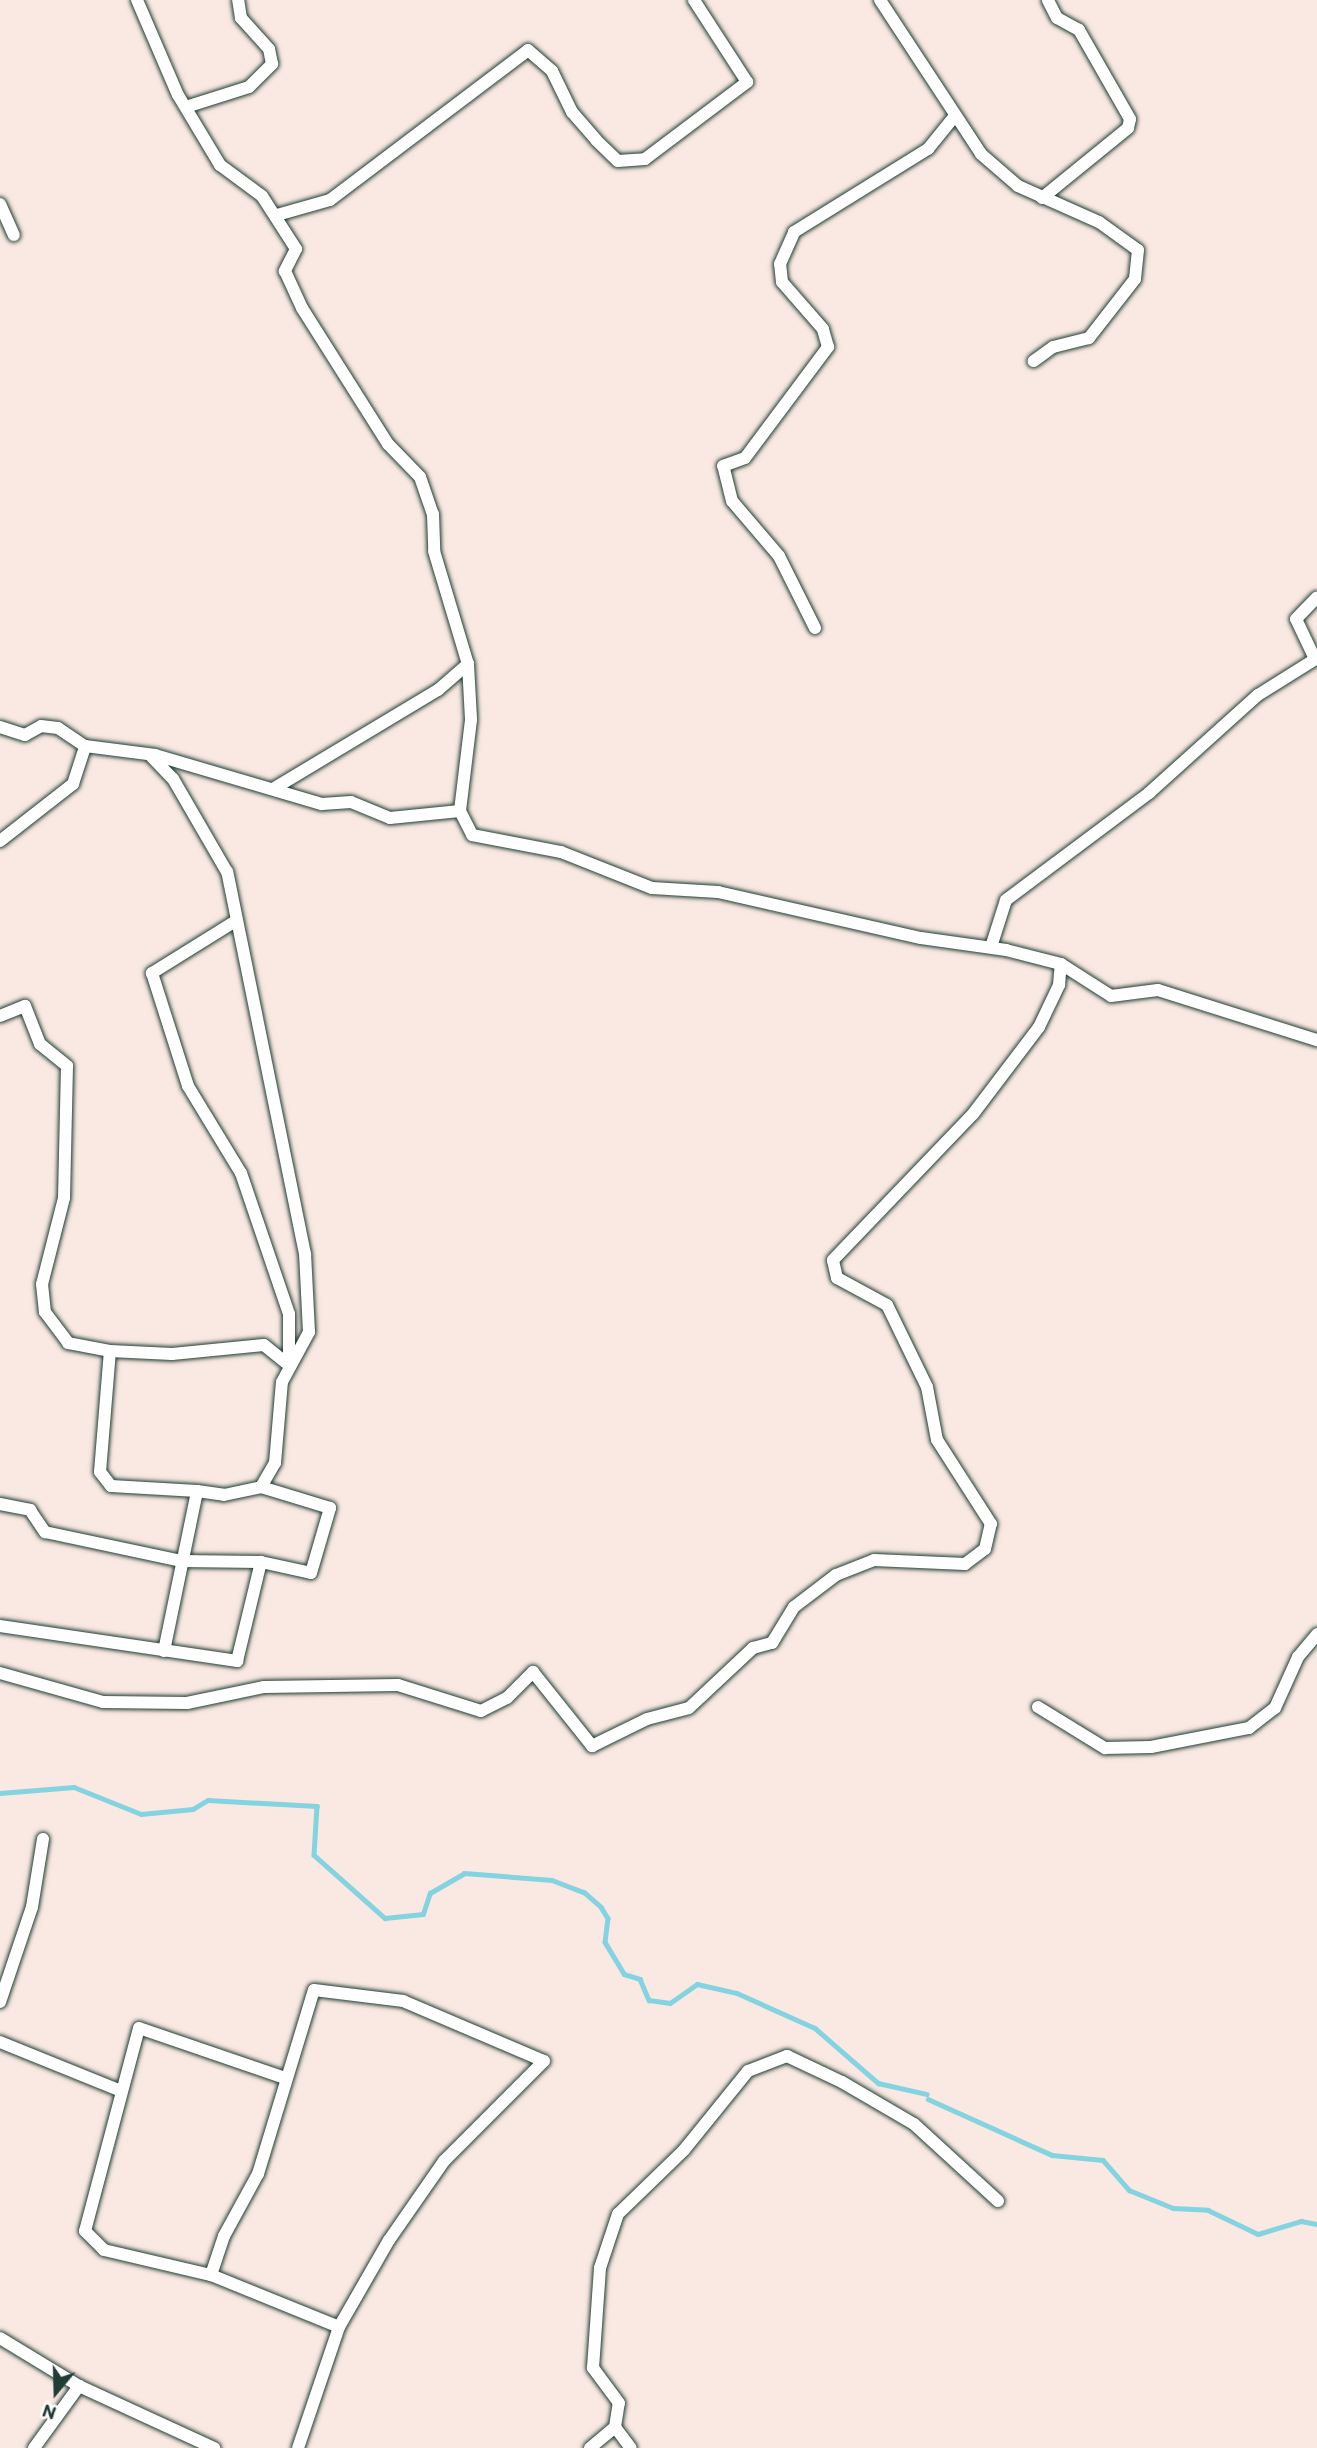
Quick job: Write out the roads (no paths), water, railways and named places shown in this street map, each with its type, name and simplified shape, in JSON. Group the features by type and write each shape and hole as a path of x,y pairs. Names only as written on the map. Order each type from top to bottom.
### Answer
{"street":[{"path":"137,0 220,165 277,215 296,248 285,271 302,308 388,444 420,477 433,514 434,551 468,664 471,720 460,811 472,835 561,852 652,888 718,892 991,947 1061,964 1111,996 1158,990 1317,1040"},
{"path":"189,106 249,88 272,64 269,49 241,18 238,0"},
{"path":"277,215 330,200 528,50 552,71 572,113 618,161 645,159 747,82 694,0"},
{"path":"880,0 935,79 953,118 1006,177 1042,198 1125,238 1138,250 1139,263 1117,307 1089,338 1053,347 1034,361"},
{"path":"1042,198 1128,128 1130,119 1079,30 1057,18 1048,0"},
{"path":"815,628 779,556 732,501 723,466 745,458 828,347 823,328 782,282 780,264 794,232 928,149 953,118"},
{"path":"0,204 14,235"},
{"path":"991,947 1006,900 1149,793 1258,695 1316,659 1296,619 1317,597"},
{"path":"273,789 438,690 468,664"},
{"path":"0,727 25,735 41,726 58,728 85,746 152,757 322,804 351,802 390,818 460,811"},
{"path":"0,841 73,784 85,746"},
{"path":"152,757 216,848 234,922 311,1295 309,1332 289,1365 274,1418 275,1463 261,1487"},
{"path":"234,922 152,973 188,1086 241,1173 289,1314 289,1365"},
{"path":"0,1673 103,1702 187,1703 264,1686 398,1685 481,1711 507,1698 533,1672 592,1746 647,1719 689,1708 753,1648 772,1643 793,1607 836,1575 874,1560 965,1564 985,1549 991,1524 937,1440 927,1387 887,1305 837,1278 833,1260 973,1114 1039,1027 1061,964"},
{"path":"0,1016 25,1006 40,1044 67,1066 67,1168 42,1284 46,1312 68,1343 110,1351 172,1354 264,1345 289,1365"},
{"path":"0,1504 30,1510 46,1532 181,1561 261,1562 311,1573 330,1508 261,1487 224,1495 111,1486 100,1472 110,1351"},
{"path":"164,1651 197,1492"},
{"path":"0,1626 237,1661 261,1562"},
{"path":"1038,1707 1105,1748 1151,1747 1249,1728 1275,1708 1298,1657 1317,1634"},
{"path":"0,2002 32,1907 43,1839"},
{"path":"211,2275 224,2236 258,2174 285,2078 314,1990 403,2001 544,2061 444,2161 339,2327 298,2448"},
{"path":"285,2078 139,2028 119,2090 85,2231 104,2250 211,2275 339,2327"},
{"path":"0,2042 119,2090"},
{"path":"590,2448 615,2427 619,2403 593,2368 600,2267 618,2214 684,2150 748,2071 787,2056 842,2082 914,2124 998,2201"},
{"path":"0,2338 79,2386 198,2445 214,2448"},
{"path":"34,2448 79,2386"},
{"path":"615,2427 631,2448"}],"waterway":[{"path":"0,1793 74,1787 141,1814 193,1809 208,1800 317,1806 314,1855 385,1918 423,1914 430,1893 464,1873 552,1880 584,1892 601,1907 608,1918 605,1942 624,1974 640,1979 649,2000 670,2003 697,1984 737,1993 815,2028 878,2083 927,2094"},
{"path":"928,2099 1052,2155 1103,2160 1129,2190 1173,2208 1208,2210 1258,2234 1301,2221 1317,2224"}]}
